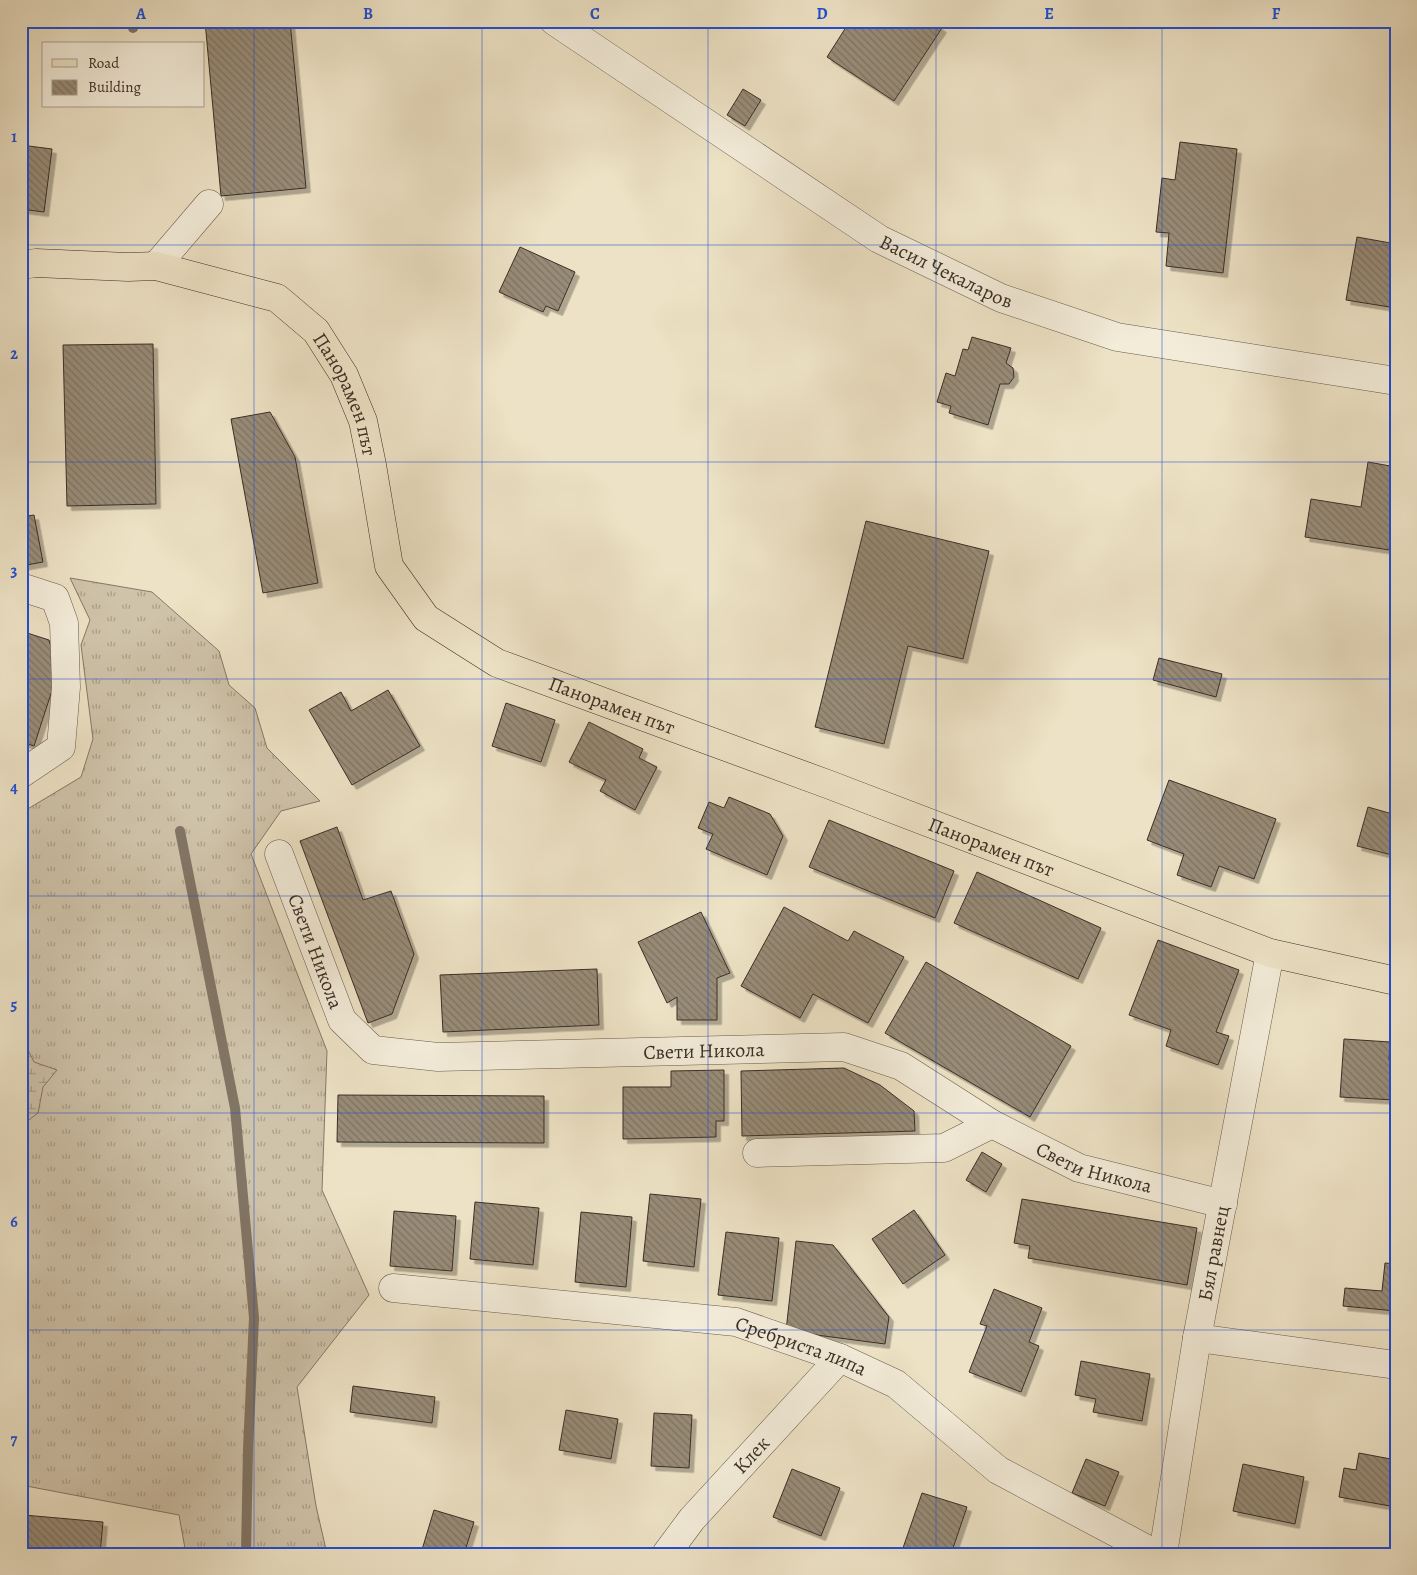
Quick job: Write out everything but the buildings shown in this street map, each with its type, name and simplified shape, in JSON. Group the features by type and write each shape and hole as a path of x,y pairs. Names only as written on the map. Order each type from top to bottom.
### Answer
{"main road":[{"name":"Панорамен път","path":"21,265 36,263 128,267 156,266 276,298 316,331 344,375 364,421 389,566 426,618 497,662 830,785 1270,953 1396,981"}],"street":[{"name":"Васил Чекаларов","path":"554,21 879,239 1002,298 1117,337 1396,381"},
{"path":"156,266 209,204"},
{"path":"21,587 55,598 64,623 66,687 61,747 21,774"},
{"name":"Свети Никола","path":"280,854 342,1020 373,1050 438,1057 844,1047 900,1066 992,1124 1079,1168 1223,1204"},
{"name":"Бял равнец","path":"1163,1554 1197,1338 1270,953"},
{"path":"757,1153 944,1148 992,1124"},
{"name":"Сребриста липа","path":"393,1288 736,1322 840,1358 896,1384 998,1470 1156,1554"},
{"path":"1197,1338 1396,1365"},
{"name":"Клек","path":"666,1554 692,1518 840,1358"}],"green space":[{"path":"70,578 152,592 219,651 229,685 255,708 267,748 320,801 281,811 251,854 327,1051 322,1190 369,1295 297,1387 316,1506 327,1554 186,1554 179,1515 21,1485 21,813 81,777 93,739 81,645 90,620"},
{"path":"23,1040 34,1062 57,1070 43,1087 38,1113 21,1126 21,1078 23,1070 21,1067 21,1041"}],"waterway":[{"path":"133,21 133,28"},
{"path":"180,831 235,1108 254,1318 248,1449 246,1554"}]}
